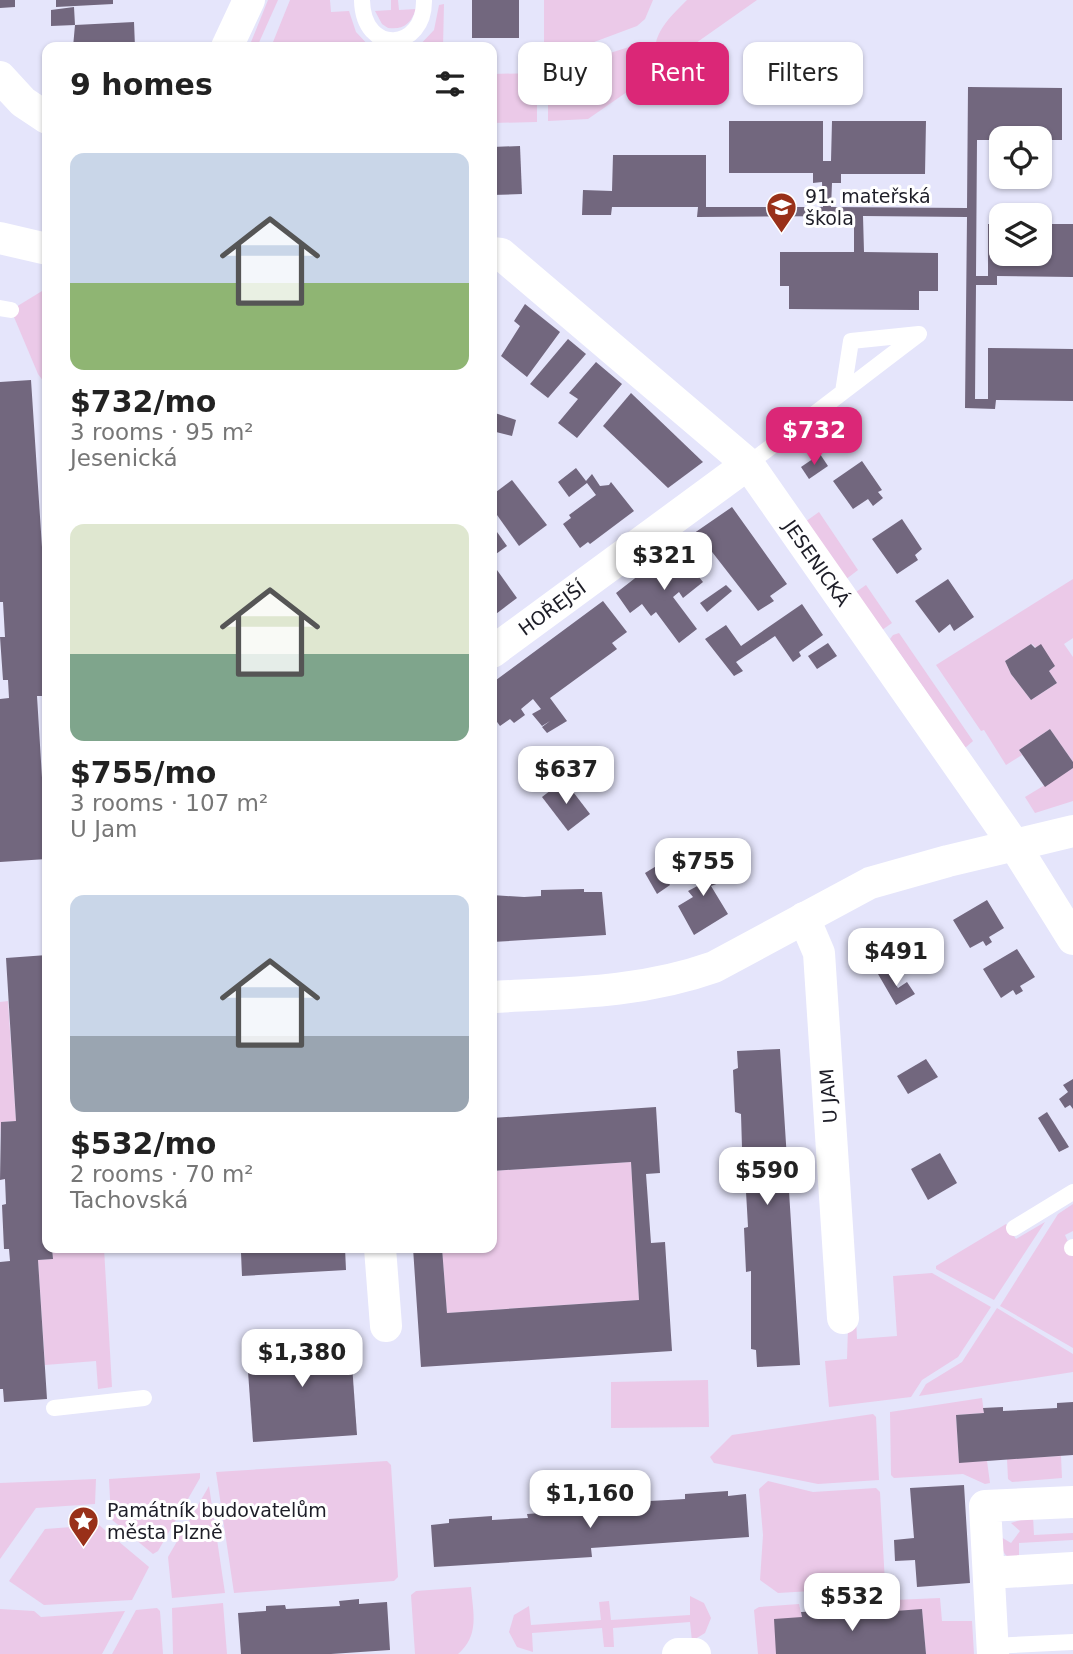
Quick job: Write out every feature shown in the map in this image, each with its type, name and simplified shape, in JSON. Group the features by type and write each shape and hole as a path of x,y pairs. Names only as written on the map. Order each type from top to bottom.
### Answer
{"street":[{"path":"230,42 249,0"},
{"path":"0,77 23,103 42,115"},
{"path":"0,238 42,248"},
{"name":"JESENICKÁ","path":"497,254 501,254 748,464 1015,846 1073,939"},
{"name":"HOŘEJŠÍ","path":"497,648 748,464"},
{"path":"497,997 637,987 687,977 714,967 870,883 1073,831"},
{"name":"U JAM","path":"804,918 819,953 843,1318"},
{"path":"380,1253 386,1326"},
{"path":"993,1650 985,1507 1073,1502"},
{"path":"989,1573 1073,1568"},
{"path":"678,1654 695,1654"}],"lane":[{"path":"362,0 364,22 369,30 377,36 395,40 415,31 424,12 424,0"},
{"path":"748,464 843,392 908,342 919,334 851,341 843,392"},
{"path":"1013,1228 1073,1192"},
{"path":"54,1408 144,1398"},
{"path":"993,1650 1073,1642"}],"shaded area":[{"path":"268,0 278,0 259,42 251,42"},
{"path":"290,0 330,0 331,12 349,11 356,32 365,42 273,42"},
{"path":"391,0 398,0 399,10 416,9 412,19 402,27 388,28 382,24 375,11 391,10"},
{"path":"544,0 653,0 645,19 637,26 594,42 544,42"},
{"path":"687,0 757,0 697,42 656,42 672,15"},
{"path":"444,4 443,42 423,42 434,30 439,5"},
{"path":"626,48 626,93 612,102 612,52"},
{"path":"518,73 518,105 537,105 537,122 497,123 497,74"},
{"path":"548,105 608,105 588,119 548,121"},
{"path":"42,291 42,379 38,374 11,310"},
{"path":"819,512 858,570 845,580 805,522"},
{"path":"1073,579 1073,638 1064,644 1073,657 1073,762 1050,729 1019,750 1022,755 1006,765 936,665","holes":["1032,644 1055,666 1049,671 1057,683 1031,700 1011,674 1005,661"]},
{"path":"866,585 892,623 882,630 856,592"},
{"path":"899,633 973,741 965,748 890,639"},
{"path":"1073,768 1073,801 1035,813 1025,797"},
{"path":"8,1001 16,1121 1,1122 0,1136 0,1002"},
{"path":"631,1162 639,1300 447,1313 442,1253 497,1253 497,1171"},
{"path":"1073,1204 1073,1231 1065,1235 1073,1253 1073,1348 1000,1306 1058,1214"},
{"path":"1045,1222 994,1300 936,1269 936,1266 1006,1224 1016,1239"},
{"path":"52,1253 104,1253 112,1387 98,1389 96,1361 45,1365 38,1260 53,1259"},
{"path":"932,1273 991,1307 958,1357 922,1380 911,1397 829,1407 825,1361 847,1359 848,1327 856,1318 857,1339 897,1336 893,1276"},
{"path":"997,1308 1073,1354 1073,1372 919,1396 926,1384 962,1362"},
{"path":"708,1380 709,1427 611,1428 611,1382"},
{"path":"982,1398 984,1413 956,1415 959,1462 987,1461 990,1483 985,1484 963,1474 894,1478 891,1475 890,1412"},
{"path":"873,1414 876,1417 879,1480 818,1484 714,1463 710,1457 732,1435"},
{"path":"1061,1456 1062,1478 1012,1482 1008,1479 1007,1459"},
{"path":"387,1461 391,1465 398,1577 394,1581 234,1593 216,1472"},
{"path":"200,1473 200,1478 158,1551 153,1554 111,1519 109,1479"},
{"path":"96,1479 95,1504 36,1508 0,1559 0,1483"},
{"path":"768,1481 813,1492 876,1488 880,1492 885,1583 880,1587 778,1593 760,1580 763,1535 759,1489"},
{"path":"209,1486 225,1593 172,1598 168,1557"},
{"path":"1033,1516 1034,1535 1073,1533 1073,1540 1019,1543 1019,1562 1003,1551 1001,1537 1011,1543 1020,1531 1011,1523"},
{"path":"99,1525 149,1567 132,1600 44,1605 9,1581 45,1529"},
{"path":"471,1587 474,1623 465,1647 458,1654 415,1654 411,1595 416,1591"},
{"path":"690,1596 704,1603 711,1618 705,1633 692,1641 690,1622 613,1628 614,1647 604,1647 602,1628 532,1633 533,1652 517,1647 509,1632 514,1615 529,1606 531,1625 601,1620 599,1602 609,1601 611,1620 690,1615"},
{"path":"940,1598 942,1621 972,1621 974,1654 926,1654 922,1610 895,1611 894,1600"},
{"path":"223,1603 227,1654 173,1654 172,1608"},
{"path":"799,1604 802,1617 777,1654 758,1654 754,1610 759,1607"},
{"path":"157,1608 160,1611 163,1654 112,1654 136,1610"},
{"path":"0,1609 34,1611 41,1617 125,1611 102,1654 0,1654"}],"building":[{"path":"0,0 15,0 15,7 0,8"},
{"path":"56,0 113,0 113,4 56,7"},
{"path":"472,0 519,0 519,38 472,38"},
{"path":"74,7 75,25 51,26 51,10"},
{"path":"134,22 135,42 73,42 75,25"},
{"path":"968,87 1062,88 1062,140 1052,140 1052,126 989,126 989,140 977,140 976,276 988,276 988,224 989,266 1052,266 1052,224 1073,224 1073,277 997,276 997,285 976,285 975,399 988,399 988,348 1073,349 1073,401 996,400 995,409 965,408 967,217 863,216 864,252 938,253 938,291 919,291 919,310 789,309 789,286 780,286 780,252 854,252 854,216 697,217 698,207 612,207 611,215 582,215 583,190 612,191 613,155 706,155 706,207 823,207 822,182 813,183 813,173 729,173 729,121 823,121 823,161 831,161 832,121 926,121 925,174 841,174 841,183 832,183 831,207 967,208"},
{"path":"520,146 522,194 497,195 497,147"},
{"path":"525,304 560,332 527,377 501,356 520,326 514,321"},
{"path":"568,339 586,354 548,398 530,384"},
{"path":"596,362 622,384 577,438 558,423 578,399 569,393"},
{"path":"31,380 42,547 42,696 37,696 42,778 42,859 0,862 0,699 9,698 8,680 3,680 0,637 5,637 3,602 0,602 0,382"},
{"path":"631,393 703,462 668,488 603,426"},
{"path":"497,414 516,420 512,436 497,432"},
{"path":"820,454 828,466 809,479 801,467"},
{"path":"862,461 882,490 878,492 883,498 873,506 868,499 853,509 833,481"},
{"path":"576,468 586,481 592,474 600,486 609,485 611,482 634,511 590,544 588,542 580,548 563,524 571,518 569,515 596,495 587,483 569,497 558,482"},
{"path":"512,480 547,525 519,546 497,515 497,491"},
{"path":"732,507 787,584 770,596 774,601 758,611 709,548 699,555 687,538"},
{"path":"902,519 922,549 915,555 918,560 897,574 872,539"},
{"path":"497,532 507,546 497,553"},
{"path":"675,547 703,582 683,598 679,592 673,597 697,629 679,643 656,612 651,616 642,604 630,613 616,593"},
{"path":"497,570 517,598 497,613"},
{"path":"948,579 974,617 954,631 950,624 939,633 915,601"},
{"path":"726,585 732,591 707,612 700,603"},
{"path":"603,601 627,632 612,643 617,649 550,698 567,721 547,733 542,727 550,721 542,726 532,714 541,709 533,699 521,709 525,715 514,723 510,719 500,726 497,722 497,679"},
{"path":"802,604 823,635 799,652 801,656 793,662 775,636 736,662 743,671 734,676 705,639 726,625 741,646"},
{"path":"828,643 837,656 817,669 808,656"},
{"path":"1031,644 1035,648 1041,644 1055,666 1049,671 1057,683 1031,700 1011,674 1005,661"},
{"path":"1050,729 1073,762 1073,768 1045,787 1019,750"},
{"path":"564,780 590,814 568,831 542,797"},
{"path":"700,847 719,883 711,886 728,914 694,935 678,906 693,897 688,891 705,882 689,852"},
{"path":"658,865 670,885 657,894 645,873"},
{"path":"584,889 584,892 602,892 606,935 497,942 497,895 541,896 541,890"},
{"path":"987,900 1004,928 989,937 992,942 986,946 983,941 970,948 953,920"},
{"path":"1017,949 1035,977 1020,986 1023,991 1016,995 1013,990 1001,998 983,969"},
{"path":"42,955 42,1253 52,1253 53,1259 38,1260 47,1399 4,1402 3,1389 0,1389 0,1262 10,1261 9,1249 4,1249 2,1205 6,1204 5,1179 0,1180 1,1122 16,1121 6,958"},
{"path":"886,969 898,988 907,982 915,994 896,1005 878,974"},
{"path":"780,1049 800,1365 757,1367 756,1350 751,1349 751,1271 746,1272 744,1228 748,1227 746,1192 741,1192 738,1149 742,1148 741,1114 735,1112 733,1070 738,1068 737,1051"},
{"path":"926,1059 938,1077 908,1094 897,1076"},
{"path":"1073,1079 1073,1109 1070,1105 1065,1108 1059,1099 1068,1092 1063,1085"},
{"path":"656,1107 660,1173 646,1174 651,1243 665,1242 672,1351 421,1367 413,1253 442,1253 447,1313 639,1300 631,1162 497,1171 497,1118"},
{"path":"1047,1112 1069,1147 1059,1152 1038,1118"},
{"path":"940,1153 957,1183 928,1200 911,1169"},
{"path":"241,1253 345,1253 346,1270 242,1276"},
{"path":"350,1336 357,1435 253,1442 246,1343"},
{"path":"1073,1402 1073,1455 959,1463 956,1415 984,1413 983,1408 1003,1407 1003,1411 1057,1408 1057,1403"},
{"path":"964,1485 970,1583 917,1587 915,1560 895,1561 894,1540 914,1538 910,1488"},
{"path":"728,1491 728,1496 746,1494 749,1537 591,1548 592,1557 434,1567 431,1525 449,1523 449,1519 492,1516 492,1520 528,1518 527,1514 570,1511 570,1515 589,1514 588,1505 607,1504 606,1499 649,1496 650,1501 685,1499 685,1494"},
{"path":"359,1599 359,1604 387,1602 390,1650 331,1654 241,1654 238,1613 266,1611 266,1606 285,1605 286,1609 340,1606 339,1601"},
{"path":"895,1607 895,1611 922,1609 926,1654 776,1654 774,1619 802,1617 801,1612 821,1611 821,1616 875,1613 875,1608"}],"place":[{"name":"91. mateřská škola","path":"782,234"},
{"name":"Památník budovatelům města Plzně","path":"84,1548"}]}
